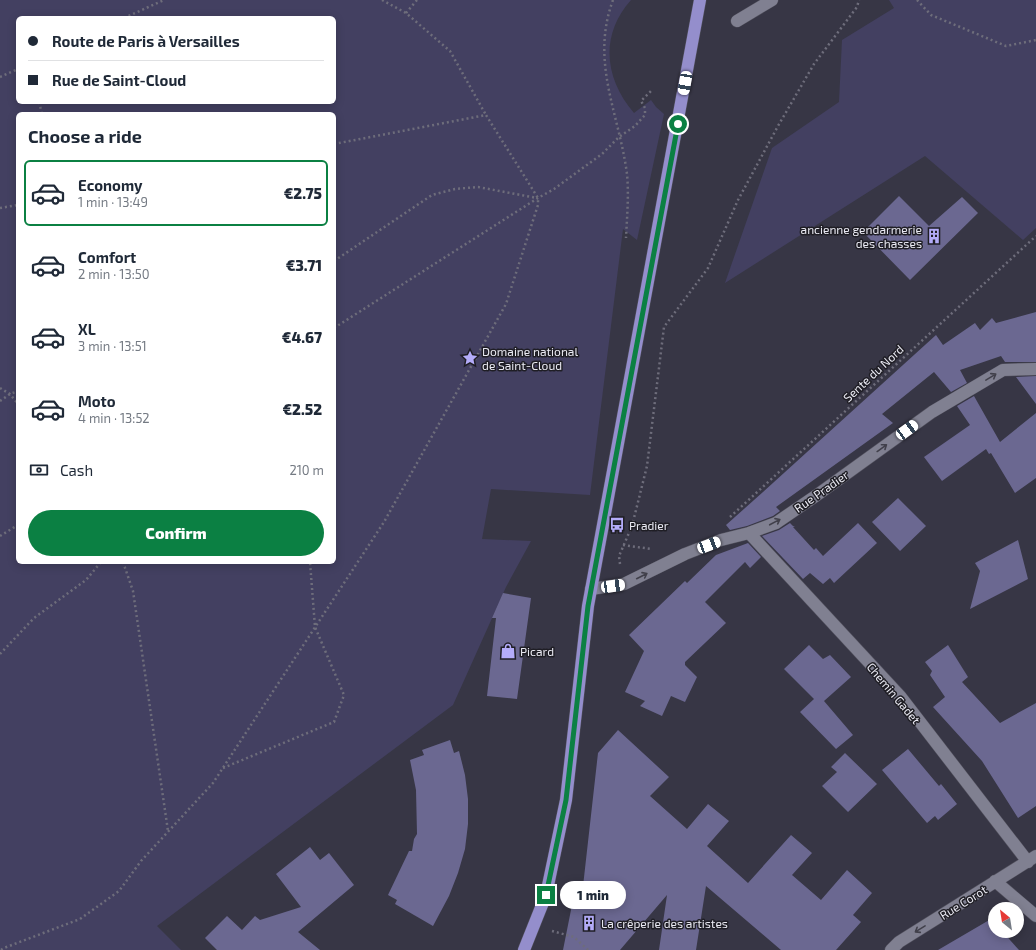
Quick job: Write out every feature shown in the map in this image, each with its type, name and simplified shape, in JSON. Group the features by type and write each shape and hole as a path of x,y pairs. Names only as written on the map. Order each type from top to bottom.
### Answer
{"main road":[{"path":"524,950 546,895 566,800 588,606 700,0"}],"street":[{"path":"737,21 772,0"},
{"name":"Rue Pradier","path":"591,589 624,584 685,554 721,540 749,533 776,523 932,412 1003,370 1036,369"},
{"name":"Chemin Gadet","path":"749,533 900,696 1032,859"},
{"name":"Rue Corot","path":"892,950 899,942 1032,859"},
{"path":"995,881 1036,916"}],"path":[{"path":"128,16 164,0"},
{"path":"1,950 80,919 119,892 141,861 213,783 384,522 506,304 538,205 538,198 486,115 450,51 406,13 382,0"},
{"path":"406,13 417,0"},
{"path":"613,0 607,16 604,37 604,62 627,175 628,203 626,238"},
{"path":"624,584 618,556 632,526 647,466 664,327 708,268 738,200 778,126 814,64 857,7 859,0"},
{"path":"917,0 931,15 1006,46 1036,40"},
{"path":"0,77 16,70"},
{"path":"336,327 554,189 602,154 619,137 636,126 645,115 645,108 641,101 651,91"},
{"path":"336,144 486,115"},
{"path":"336,260 432,195 455,189 478,187 538,198"},
{"path":"0,208 16,205"},
{"name":"Sente du Nord","path":"729,519 1036,236"},
{"path":"0,388 10,394 16,402"},
{"path":"0,401 16,392"},
{"path":"0,536 16,526"},
{"path":"623,545 653,549"},
{"path":"0,654 34,618 86,580 99,564"},
{"path":"124,564 133,591 168,832"},
{"path":"222,768 334,722 344,696 315,628 310,564"},
{"path":"534,926 574,937 588,950"}],"shaded area":[{"name":"Domaine national de Saint-Cloud","path":"0,0 631,0 621,14 614,28 610,43 612,72 624,100 634,113 651,100 664,114 637,240 623,229 590,495 491,489 482,539 531,541 506,587 453,705 157,926 181,950 0,950"},
{"path":"889,0 1036,0 1036,228 1023,240 925,156 725,283 772,148 839,102 842,40 894,8"}],"building":[{"name":"ancienne gendarmerie des chasses","path":"899,196 929,226 962,197 978,213 910,280 863,232"},
{"path":"1036,312 1036,362 1005,362 1001,356 960,370 967,383 951,392 934,372 882,414 893,423 776,507 780,511 773,516 747,526 730,530 726,525 936,335 943,345 975,323 980,330 992,318 996,323"},
{"path":"1036,376 1036,404 1016,377"},
{"path":"974,396 1000,442 1036,413 1036,478 1015,493 991,453 989,454 986,449 942,481 924,457 970,425 957,406"},
{"path":"898,498 926,526 900,551 872,522"},
{"path":"790,523 795,526 793,527 814,550 816,548 823,556 858,523 877,543 834,583 830,578 823,584 810,573 803,579 762,536 779,530"},
{"path":"1018,540 1028,579 970,609 980,571 975,563"},
{"path":"748,543 761,557 750,568 745,562 705,602 726,623 685,662 685,665 697,677 685,702 671,696 662,716 640,706 645,701 625,692 644,651 629,635 685,581 687,583 716,555"},
{"name":"Picard","path":"503,593 531,598 517,699 487,696 496,618 492,618"},
{"path":"809,645 823,659 830,655 851,677 824,701 853,735 836,749 800,712 814,699 784,669"},
{"path":"948,645 968,677 962,682 1000,723 1036,703 1036,806 1018,818 982,761 933,707 945,697 930,675 932,671 925,662"},
{"path":"618,730 669,777 650,796 687,829 708,804 729,821 707,846 748,883 791,835 812,853 792,875 821,900 847,870 872,893 853,915 861,922 836,950 781,950 706,886 696,950 659,950 667,895 620,950 563,950 573,900 581,904 598,753"},
{"path":"450,740 454,753 459,751 465,775 468,799 468,824 465,849 458,873 449,896 433,926 395,904 397,900 388,895 409,851 412,851 414,839 417,834 416,790 410,760 424,755 422,750"},
{"path":"908,749 939,786 941,784 957,804 938,820 935,816 927,823 882,770"},
{"path":"845,753 877,784 848,812 822,786 837,772 831,767"},
{"path":"310,847 320,860 329,853 354,885 298,932 320,950 217,950 205,938 227,916 242,930 255,916 260,920 301,907 276,874"},
{"path":"988,921 988,938 1008,938 1019,950 938,950"}],"place":[{"name":"ancienne gendarmerie des chasses","path":"934,236"},
{"name":"Domaine national de Saint-Cloud","path":"470,358"},
{"name":"Pradier","path":"617,525"},
{"name":"Picard","path":"508,651"},
{"name":"La crêperie des artistes","path":"589,923"}],"route":[{"path":"546,895 566,800 588,606 678,124"}]}
